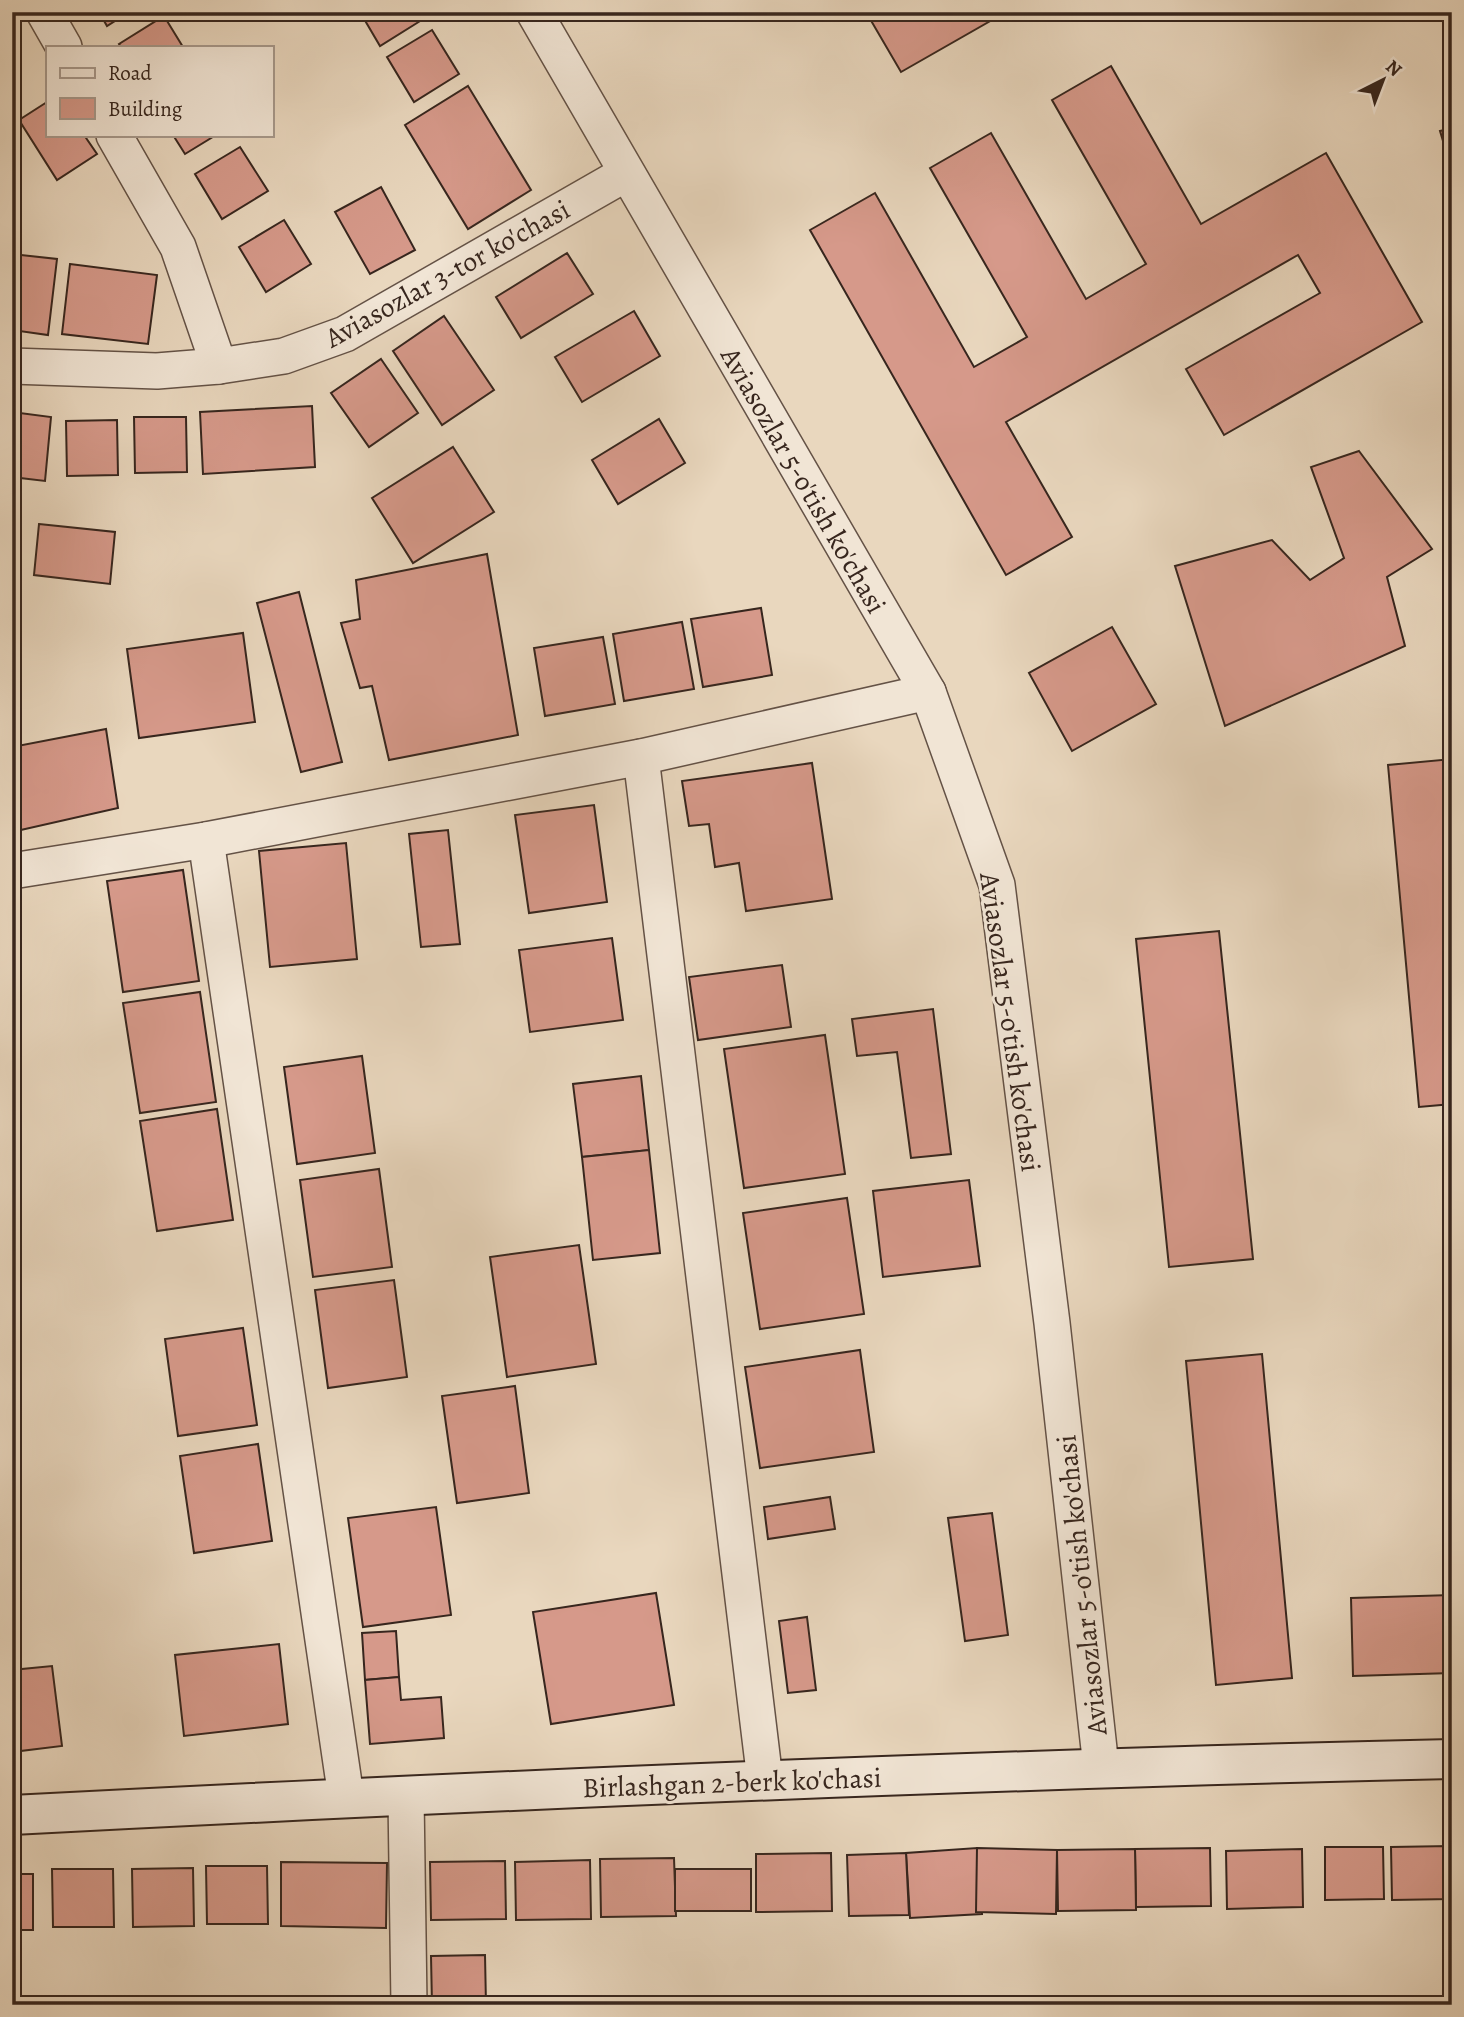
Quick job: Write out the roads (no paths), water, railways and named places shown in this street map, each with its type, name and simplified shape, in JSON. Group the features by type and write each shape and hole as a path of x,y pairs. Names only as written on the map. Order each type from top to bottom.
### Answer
{"street":[{"path":"44,12 63,46"},
{"name":"Aviasozlar 5-o'tish ko'chasi","path":"534,12 625,174 928,692 997,886 1052,1323 1101,1767"},
{"path":"115,136 178,247 219,366"},
{"name":"Aviasozlar 3-tor ko'chasi","path":"12,366 157,371 219,366 284,356 345,334 625,174"},
{"path":"12,871 205,840 641,757 928,692"},
{"path":"641,757 765,1780"},
{"path":"205,840 346,1797"},
{"name":"Birlashgan 2-berk ko'chasi","path":"12,1815 346,1797 406,1797 765,1780 1101,1767 1452,1759"},
{"path":"406,1797 409,2005"}]}
